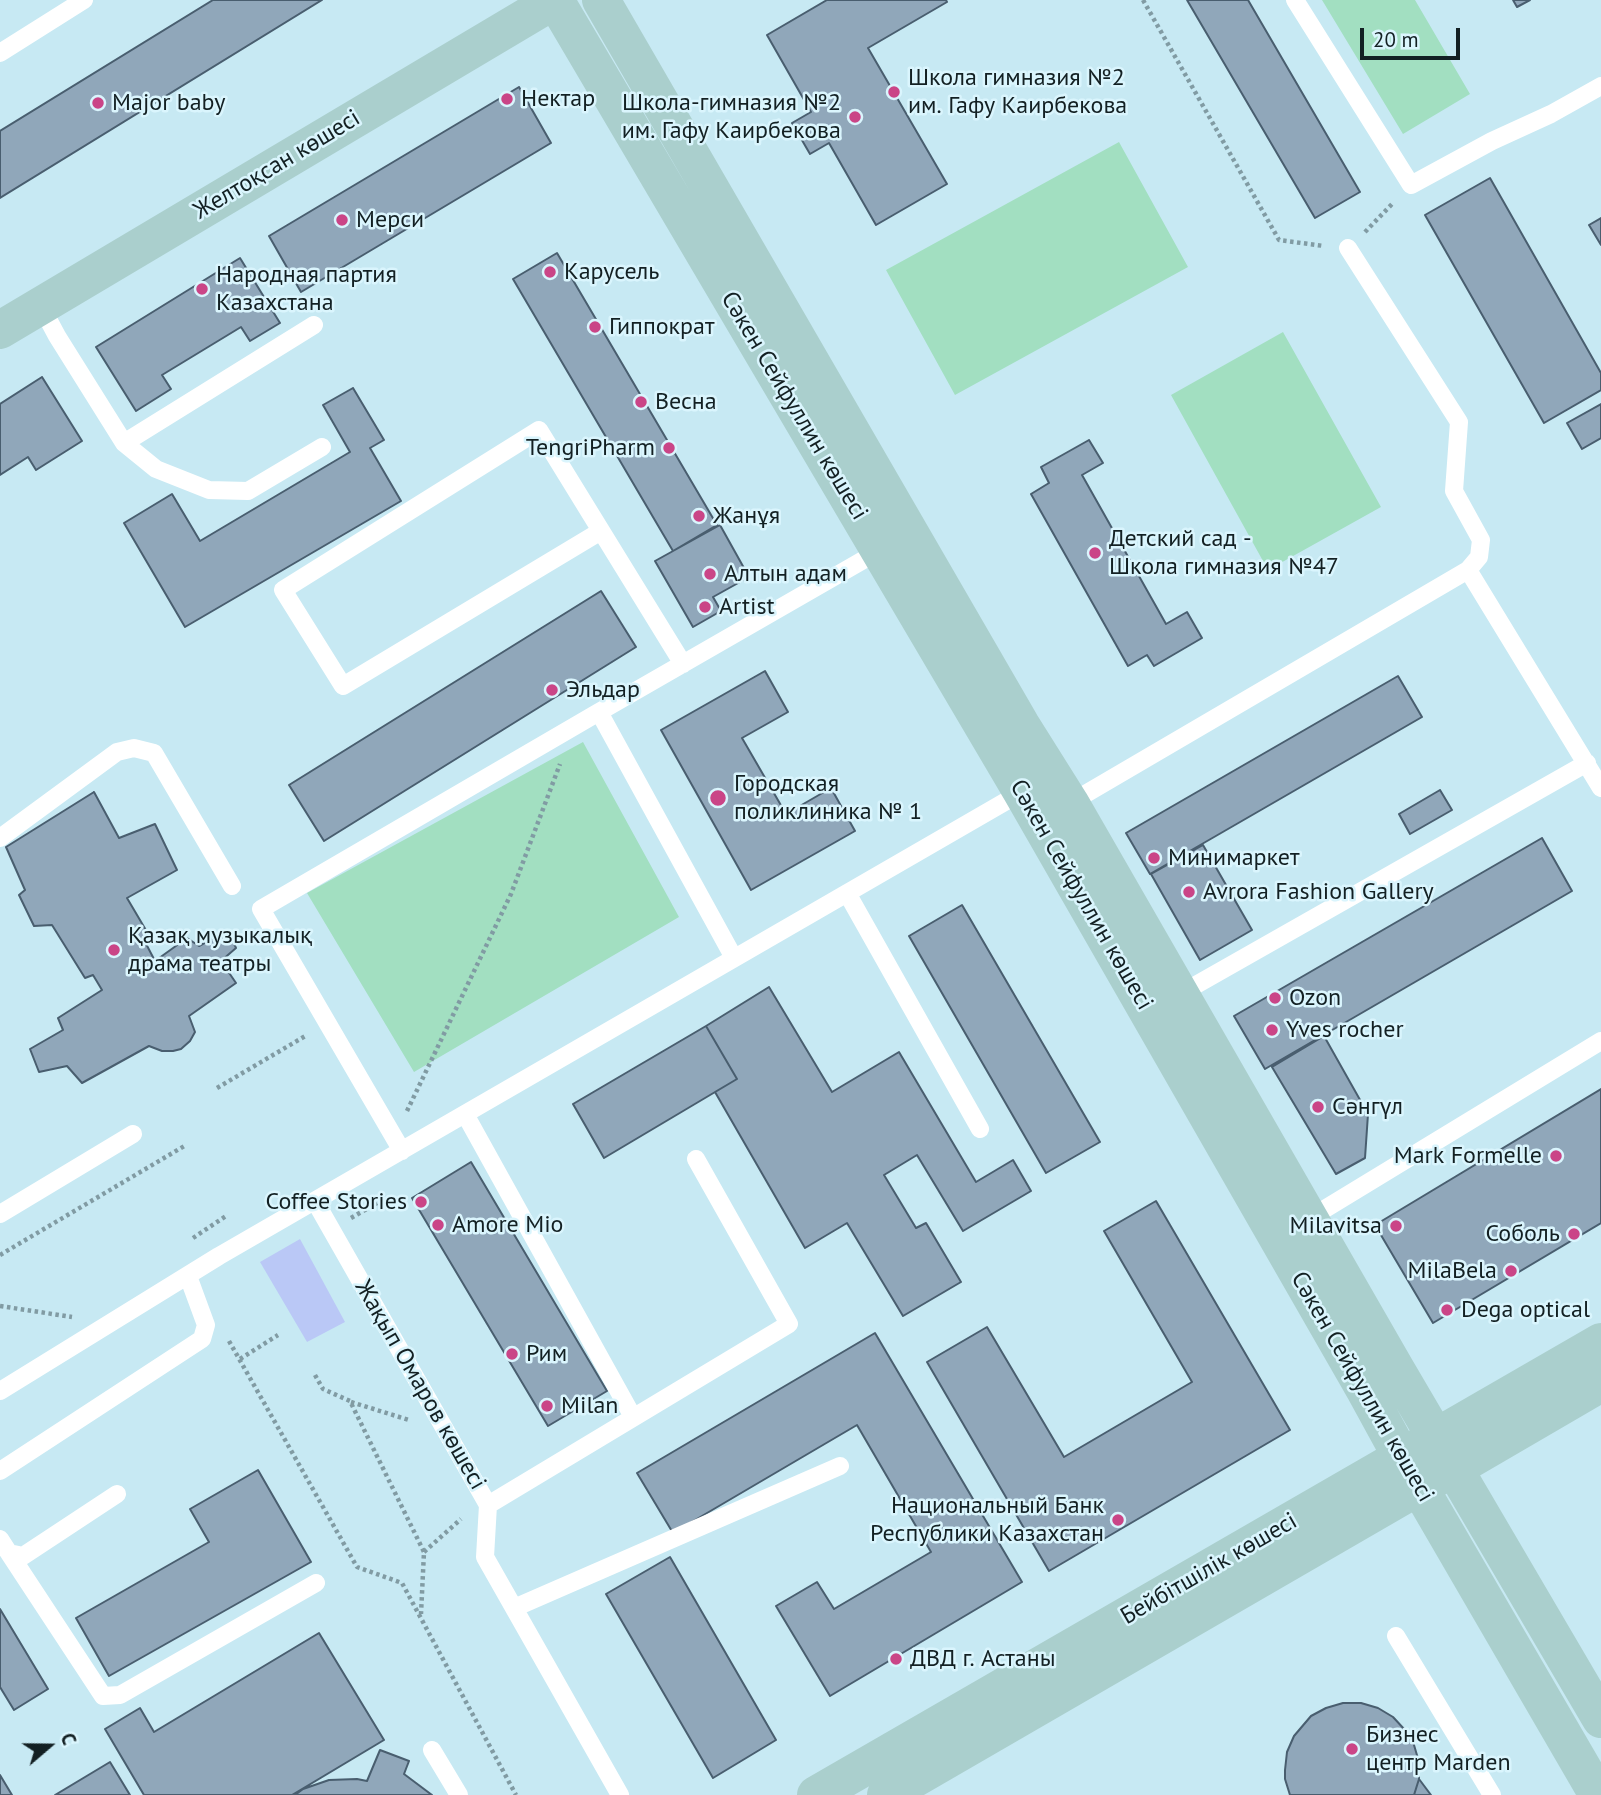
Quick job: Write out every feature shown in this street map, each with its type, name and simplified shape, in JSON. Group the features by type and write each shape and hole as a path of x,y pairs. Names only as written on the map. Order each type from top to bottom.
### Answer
{"main road":[{"name":"Желтоқсан көшесі","path":"3,323 41,306 555,0"},
{"name":"Сәкен Сейфуллин көшесі","path":"555,0 1022,792 1365,1390 1409,1472 1598,1795"},
{"name":"Сәкен Сейфуллин көшесі","path":"601,0 1601,1718"},
{"name":"Бейбітшілік көшесі","path":"1446,1453 1601,1342"},
{"name":"Бейбітшілік көшесі","path":"886,1795 1409,1472 1601,1383"},
{"name":"Бейбітшілік көшесі","path":"816,1795 1344,1491 1409,1472"}],"lane":[{"path":"0,53 84,0"},
{"path":"1295,0 1411,185 1601,86"},
{"path":"1070,803 1468,570 1479,557 1480,540 1454,491 1459,422 1348,248"},
{"path":"41,306 124,443 156,469 209,491 248,491 322,447"},
{"path":"124,443 314,325"},
{"path":"601,531 343,686 283,590 539,430 683,664"},
{"path":"402,1151 261,909 879,551"},
{"path":"1468,570 1601,788"},
{"path":"599,712 734,958"},
{"path":"0,838 117,752 134,748 153,753 232,886"},
{"path":"1180,994 1587,763"},
{"path":"0,1391 315,1201 1022,792"},
{"path":"847,893 979,1129"},
{"path":"1310,1218 1601,1041"},
{"path":"465,1114 633,1418"},
{"path":"0,1214 133,1134"},
{"path":"488,1505 789,1324 696,1159"},
{"name":"Жақып Омаров көшесі","path":"315,1201 488,1505 485,1557 620,1795"},
{"path":"0,1471 202,1339 205,1325 188,1276"},
{"path":"514,1608 840,1466"},
{"path":"4,1546 23,1556 117,1494"},
{"path":"4,1546 103,1696 120,1695 316,1583"},
{"path":"1396,1636 1492,1795"},
{"path":"432,1750 459,1795"}],"path":[{"path":"1143,0 1279,240 1348,248 1411,185"},
{"path":"404,1116 511,894 574,727"},
{"path":"218,1088 327,1023"},
{"path":"0,1255 186,1145"},
{"path":"192,1240 226,1216"},
{"path":"0,1307 74,1317"},
{"path":"240,1360 278,1335"},
{"path":"226,1336 357,1567 402,1583 516,1795"},
{"path":"315,1375 323,1389 350,1401 420,1423"},
{"path":"350,1401 424,1552 421,1617"}],"green space":[{"path":"1322,0 1415,0 1470,94 1403,134"},
{"path":"1119,142 1188,267 955,395 886,270"},
{"path":"1283,332 1381,507 1268,570 1171,395"},
{"path":"583,742 679,917 414,1072 307,893"}],"water":[{"path":"300,1239 345,1322 307,1342 260,1262"}],"building":[{"path":"213,0 322,0 0,198 0,131"},
{"name":"Школа-гимназия №2 им. Гафу Каирбекова","path":"827,0 947,2 868,48 947,184 876,225 829,143 810,154 792,123 811,112 767,35"},
{"path":"1187,0 1248,0 1360,192 1315,218"},
{"path":"1513,0 1530,0 1517,7"},
{"path":"519,87 551,143 301,292 269,236"},
{"path":"1490,178 1601,373 1601,390 1544,423 1425,215"},
{"path":"1601,218 1601,245 1589,225"},
{"path":"557,253 717,525 673,551 513,279"},
{"path":"240,258 280,323 250,341 241,327 162,375 171,389 136,411 96,347"},
{"path":"42,377 82,441 36,470 28,457 0,475 0,404"},
{"path":"353,388 384,440 370,448 401,501 185,627 124,523 172,494 200,541 350,452 323,405"},
{"path":"1601,404 1601,438 1582,449 1567,423"},
{"name":"Детский сад - Школа гимназия №47","path":"1089,440 1103,463 1082,475 1166,624 1187,612 1202,638 1154,666 1147,655 1128,666 1031,494 1049,483 1041,467"},
{"path":"720,525 749,577 713,597 721,611 693,627 655,561"},
{"path":"601,591 636,647 324,841 289,785"},
{"path":"765,671 788,712 742,738 786,814 831,788 855,831 751,890 661,730"},
{"path":"1398,676 1422,717 1150,874 1126,833"},
{"path":"1440,790 1452,810 1410,834 1399,814"},
{"path":"94,792 119,838 155,824 177,870 127,898 150,937 144,940 155,961 187,938 199,946 228,930 236,948 221,961 236,983 189,1016 195,1032 181,1049 162,1051 149,1046 82,1083 67,1066 39,1072 30,1049 63,1030 58,1018 102,990 93,975 85,978 52,925 34,926 19,895 25,890 6,847"},
{"path":"1542,838 1572,891 1265,1069 1234,1016"},
{"path":"1203,845 1252,930 1200,960 1151,874"},
{"path":"962,905 1100,1142 1046,1173 909,936"},
{"path":"769,987 832,1092 899,1052 976,1182 1013,1160 1031,1191 963,1231 917,1155 884,1175 916,1228 926,1223 961,1282 903,1316 847,1223 805,1248 715,1092 737,1079 706,1026"},
{"path":"706,1026 737,1079 604,1158 573,1104"},
{"path":"1324,1036 1368,1114 1365,1158 1336,1174 1272,1067"},
{"path":"1601,1089 1601,1223 1433,1323 1375,1225"},
{"path":"471,1162 607,1391 548,1426 412,1198"},
{"path":"1156,1201 1290,1430 1049,1571 927,1362 987,1327 1064,1457 1192,1382 1104,1231"},
{"path":"875,1333 1022,1582 830,1696 776,1606 817,1582 834,1609 931,1552 857,1425 673,1533 637,1473"},
{"path":"258,1470 311,1562 109,1676 76,1618 209,1542 190,1509"},
{"path":"670,1557 776,1740 713,1778 606,1594"},
{"path":"0,1609 48,1689 14,1710 0,1687"},
{"path":"319,1633 384,1740 292,1795 144,1795 105,1729 140,1708 154,1732"},
{"name":"Бизнес центр Marden","path":"1343,1703 1361,1703 1378,1708 1393,1717 1405,1730 1414,1745 1419,1762 1419,1779 1414,1795 1290,1795 1285,1770 1287,1752 1294,1736 1311,1716"},
{"path":"380,1750 409,1761 404,1774 432,1795 295,1795 303,1789 329,1780 367,1781"},
{"path":"110,1762 130,1795 55,1795"},
{"path":"0,1775 12,1795 0,1795"},
{"path":"1419,1779 1431,1795 1414,1795"}],"place":[{"name":"Школа гимназия №2 им. Гафу Каирбекова","path":"894,92"},
{"name":"Нектар","path":"507,99"},
{"name":"Major baby","path":"98,103"},
{"name":"Школа-гимназия №2 им. Гафу Каирбекова","path":"855,117"},
{"name":"Мерси","path":"342,220"},
{"name":"Карусель","path":"550,272"},
{"name":"Народная партия Казахстана","path":"202,289"},
{"name":"Гиппократ","path":"595,327"},
{"name":"Весна","path":"641,402"},
{"name":"TengriPharm","path":"669,448"},
{"name":"Жанұя","path":"699,516"},
{"name":"Детский сад - Школа гимназия №47","path":"1095,553"},
{"name":"Алтын адам","path":"710,574"},
{"name":"Artist","path":"705,607"},
{"name":"Эльдар","path":"552,690"},
{"name":"Городская поликлиника № 1","path":"718,798"},
{"name":"Минимаркет","path":"1154,858"},
{"name":"Avrora Fashion Gallery","path":"1189,892"},
{"name":"Қазақ музыкалық драма театры","path":"114,950"},
{"name":"Ozon","path":"1275,998"},
{"name":"Yves rocher","path":"1272,1030"},
{"name":"Сәнгүл","path":"1318,1107"},
{"name":"Mark Formelle","path":"1556,1156"},
{"name":"Coffee Stories","path":"421,1202"},
{"name":"Amore Mio","path":"438,1225"},
{"name":"Milavitsa","path":"1396,1226"},
{"name":"Соболь","path":"1574,1234"},
{"name":"MilaBela","path":"1511,1271"},
{"name":"Dega optical","path":"1447,1310"},
{"name":"Рим","path":"512,1354"},
{"name":"Milan","path":"547,1406"},
{"name":"Национальный Банк Республики Казахстан","path":"1118,1520"},
{"name":"ДВД г. Астаны","path":"896,1659"},
{"name":"Бизнес центр Marden","path":"1352,1749"}]}
